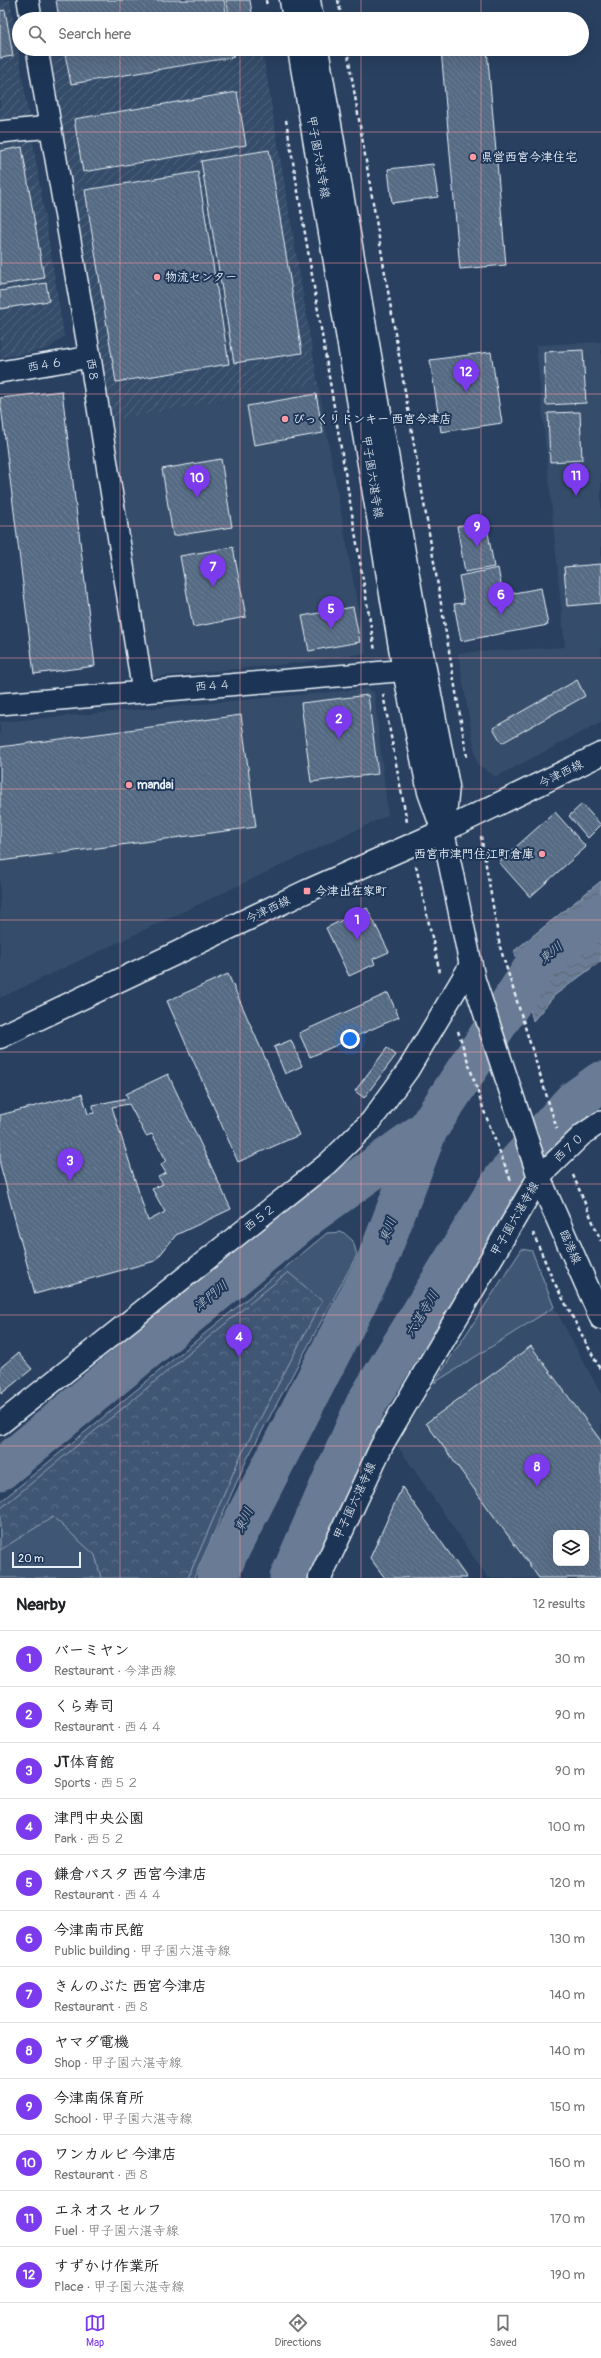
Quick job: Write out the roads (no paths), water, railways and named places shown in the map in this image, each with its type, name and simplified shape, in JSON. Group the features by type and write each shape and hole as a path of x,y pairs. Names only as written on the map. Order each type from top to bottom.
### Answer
{"main road":[{"path":"291,0 293,12"},
{"path":"309,0 311,12"},
{"name":"甲子園六湛寺線","path":"300,56 415,670"},
{"name":"甲子園六湛寺線","path":"318,56 415,670 429,792 443,831 472,973 539,1177 518,1199 382,1445 320,1578"},
{"name":"今津西線","path":"0,1036 307,891 443,831 601,754"},
{"name":"臨港線","path":"539,1177 601,1318"}],"street":[{"path":"28,0 30,12"},
{"name":"西８","path":"37,56 90,357 143,692"},
{"path":"0,132 50,127"},
{"name":"西４６","path":"0,372 90,357"},
{"name":"西４４","path":"0,704 415,670"},
{"name":"西５２","path":"0,1424 327,1164 371,1121 408,1070 472,973"},
{"name":"西７０","path":"539,1177 562,1144 601,1122"}],"water":[{"path":"601,881 601,961 555,995 533,1021 514,951"}],"waterway":[{"name":"東川","path":"217,1578 227,1554 375,1266 427,1130 537,963 601,914"},
{"name":"六湛寺川","path":"290,1578 366,1404 504,1179 573,1102 601,1082"},
{"name":"津門川","path":"0,1470 310,1214 427,1130"}],"place":[{"name":"県営西宮今津住宅","path":"473,157"},
{"name":"物流センター","path":"157,277"},
{"name":"すずかけ作業所","path":"466,392"},
{"name":"びっくりドンキー 西宮今津店","path":"285,419"},
{"name":"エネオス セルフ","path":"576,496"},
{"name":"ワンカルビ 今津店","path":"197,498"},
{"name":"今津南保育所","path":"477,547"},
{"name":"きんのぶた 西宮今津店","path":"213,587"},
{"name":"今津南市民館","path":"501,615"},
{"name":"鎌倉パスタ 西宮今津店","path":"331,629"},
{"name":"くら寿司","path":"339,739"},
{"name":"mandai","path":"129,785"},
{"name":"西宮市津門住江町倉庫","path":"542,854"},
{"name":"今津出在家町","path":"307,891"},
{"name":"バーミヤン","path":"357,940"},
{"name":"JT体育館","path":"70,1181"},
{"name":"津門中央公園","path":"239,1357"},
{"name":"ヤマダ電機","path":"537,1487"}]}
